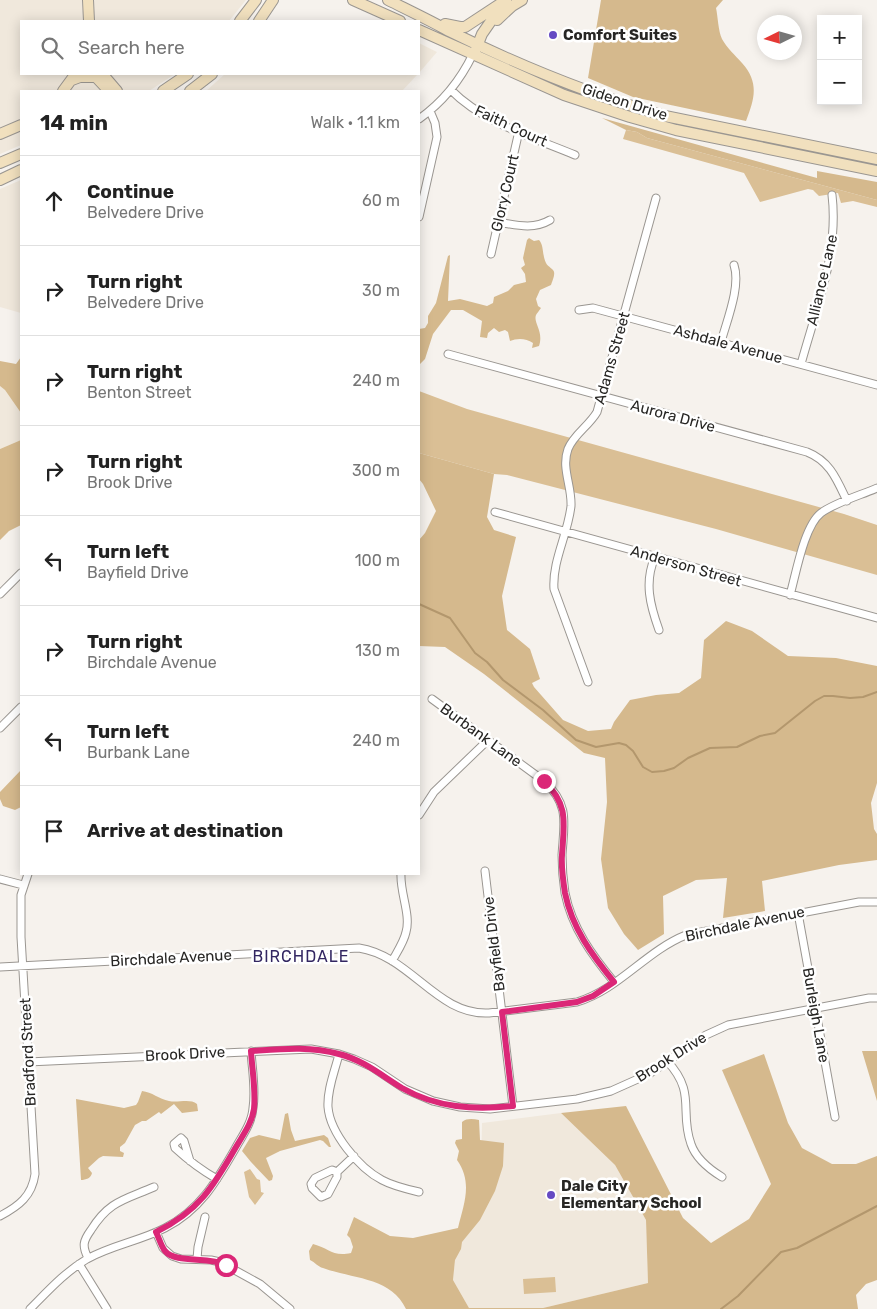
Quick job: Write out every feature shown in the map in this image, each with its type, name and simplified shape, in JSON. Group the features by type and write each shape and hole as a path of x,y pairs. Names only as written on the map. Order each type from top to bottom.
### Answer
{"main road":[{"path":"88,0 89,20"},
{"path":"353,0 398,20"},
{"name":"Gideon Drive","path":"388,0 478,44 574,86 636,107 665,116 877,159"},
{"path":"436,23 465,27 506,0"},
{"path":"473,54 489,22 506,0"},
{"path":"478,44 488,36 498,19 522,0"},
{"path":"241,20 253,2"},
{"path":"259,20 274,2"},
{"name":"Gideon Drive","path":"420,30 543,86 600,108 668,128 877,171"},
{"path":"97,75 108,90"},
{"path":"64,90 74,77 97,75 117,90"},
{"path":"164,90 187,75"},
{"path":"191,90 211,75"},
{"path":"0,134 20,126"},
{"path":"752,146 754,134"},
{"path":"0,162 20,154"},
{"path":"0,180 20,170"}],"street":[{"path":"420,118 430,112 451,90 473,54"},
{"name":"Faith Court","path":"451,90 478,112 575,155"},
{"path":"420,212 437,137 435,123 430,112"},
{"name":"Glory Court","path":"491,254 519,131"},
{"name":"Alliance Lane","path":"801,364 834,242 835,213 832,195"},
{"name":"Adams Street","path":"588,682 554,590 554,575 571,500 566,454 573,440 593,419 602,396 656,198"},
{"path":"498,222 538,226 550,220"},
{"path":"721,342 736,286 734,265"},
{"name":"Ashdale Avenue","path":"579,310 593,308 877,385"},
{"name":"Aurora Drive","path":"448,354 812,454 831,469 846,501"},
{"path":"790,595 811,524 820,513 877,488"},
{"name":"Anderson Street","path":"495,512 877,618"},
{"path":"655,557 650,572 648,589 653,614 659,630"},
{"path":"0,594 20,574"},
{"name":"Burbank Lane","path":"432,699 544,781 557,796 564,814 563,875 569,908 584,943 614,982"},
{"path":"0,728 20,708"},
{"path":"420,813 434,792 488,740"},
{"name":"Bayfield Drive","path":"485,871 513,1106"},
{"name":"Bradford Street","path":"0,1216 23,1202 34,1181 20,906 23,885 28,875"},
{"path":"392,960 404,938 408,923 401,888 401,875"},
{"path":"0,879 23,885"},
{"name":"Birchdale Avenue","path":"0,967 359,948 376,952 392,960 456,1008 477,1014 577,1002 593,996 668,943 686,935 859,902 877,902"},
{"name":"Burleigh Lane","path":"798,913 835,1117"},
{"name":"Brook Drive","path":"28,1062 311,1049 340,1054 364,1063 405,1089 433,1101 475,1109 577,1099 602,1093 630,1083 706,1035 728,1025 877,998"},
{"path":"30,1309 63,1276 88,1258 156,1232 181,1218 203,1199 217,1179 252,1118 254,1098 251,1051"},
{"path":"340,1054 329,1091 328,1109 332,1125 354,1156 381,1179 418,1192"},
{"path":"667,1061 676,1071 684,1089 691,1144 705,1164 722,1177"},
{"path":"337,1172 354,1156"},
{"path":"190,1162 217,1179"},
{"path":"88,1258 83,1248 84,1241 102,1213 114,1204 154,1187"},
{"path":"197,1259 205,1217"},
{"path":"156,1232 165,1250 172,1256 216,1260 260,1284 290,1309"},
{"path":"79,1264 107,1309"}],"shaded area":[{"path":"0,0 246,0 230,20 20,20 20,75 173,75 151,90 20,90 20,145 0,154"},
{"path":"601,0 723,0 716,8 722,39 748,70 753,85 753,99 746,121 633,97 588,78"},
{"path":"420,44 437,52 420,72"},
{"path":"224,75 417,75 403,90 207,90"},
{"path":"602,118 817,178 817,171 877,182 877,200 647,138"},
{"path":"626,130 637,132 647,138 877,200 877,207 853,201 841,203 838,193 819,196 813,190 808,189 760,202 744,173 623,139"},
{"path":"20,180 20,313 0,307 0,189"},
{"path":"529,238 541,242 546,263 554,273 551,285 540,290 536,299 538,306 541,308 535,318 540,336 539,346 532,348 533,343 524,339 510,341 508,332 505,330 499,332 494,328 488,333 487,338 480,337 482,321 463,310 451,310 433,334 425,359 420,364 420,329 425,328 428,323 428,316 436,303 448,256 450,255 448,301 460,299 487,306 493,303 494,297 508,291 514,285 526,282 525,274 521,268 525,265 523,258"},
{"path":"20,358 20,412 0,386 0,361 16,364"},
{"path":"0,386 20,412 20,440 0,449"},
{"path":"420,391 467,409 844,514 877,525 877,575 716,529 507,475 494,474 420,453"},
{"path":"20,440 20,526 9,531 0,540 0,449"},
{"path":"420,453 494,474 487,517 494,530 516,537 502,596 507,630 530,649 540,679 532,683 534,687 563,720 588,731 611,729 630,700 679,693 701,678 704,640 726,621 752,631 788,656 836,658 877,666 877,783 871,803 874,829 877,834 877,860 839,865 762,881 765,911 723,918 727,878 696,880 663,896 664,934 638,950 624,934 608,908 601,859 607,802 605,758 584,753 484,674 445,647 420,646 420,539 436,511 420,480"},
{"path":"20,771 20,808 15,810 3,806 0,792"},
{"path":"862,1051 877,1051 877,1101"},
{"path":"764,1054 788,1123 802,1148 832,1164 856,1164 877,1156 877,1280 866,1284 856,1295 858,1309 406,1309 391,1291 381,1285 335,1272 321,1267 310,1260 309,1251 313,1244 339,1254 351,1253 353,1247 347,1235 354,1217 390,1236 413,1238 458,1228 465,1202 466,1185 462,1168 457,1160 459,1151 455,1143 456,1140 462,1139 462,1122 472,1119 479,1120 480,1140 504,1143 503,1166 495,1191 480,1220 462,1242 461,1249 455,1260 453,1280 469,1308 543,1308 648,1283 646,1220 615,1165 561,1113 626,1106 683,1218 711,1243 749,1219 771,1184 722,1070"},
{"path":"142,1091 169,1101 194,1102 197,1104 198,1111 182,1113 174,1104 161,1114 159,1112 146,1121 135,1125 125,1143 120,1147 120,1151 124,1153 123,1157 103,1156 99,1158 88,1168 92,1173 91,1176 81,1180 76,1099 124,1108 136,1105"},
{"path":"288,1113 295,1141 324,1135 328,1138 331,1147 320,1140 280,1151 266,1158 273,1176 272,1180 269,1181 242,1151 250,1138 259,1135 280,1140 285,1114"},
{"name":"Dale City Elementary School","path":"561,1113 615,1165 646,1220 648,1283 543,1308 469,1308 453,1280 458,1228 481,1169 482,1123"},
{"path":"250,1169 257,1179 260,1180 261,1192 264,1193 255,1205 249,1197 244,1172"},
{"path":"555,1277 556,1292 524,1294 523,1279"}],"waterway":[{"path":"420,604 450,618 475,653 487,662 503,680 543,710 576,740 596,747 619,743 626,745 633,751 643,767 652,772 674,768 688,758 710,748 737,747 760,736 775,733 824,696 850,698 863,697 877,692"},
{"path":"721,1309 738,1296 781,1252 797,1248 877,1206"}],"place":[{"name":"Comfort Suites","path":"553,35"},
{"name":"Dale City Elementary School","path":"551,1195"}],"district":[{"name":"BIRCHDALE","path":"301,956"}],"route":[{"path":"226,1265 216,1260 177,1258 172,1256 165,1250 156,1232 181,1218 203,1199 214,1185 248,1126 254,1109 251,1051 296,1048 340,1054 372,1067 405,1089 433,1101 475,1109 513,1106 502,1012 577,1002 593,996 614,982 584,943 569,908 565,893 562,857 565,825 564,814 557,796 544,781"}]}
